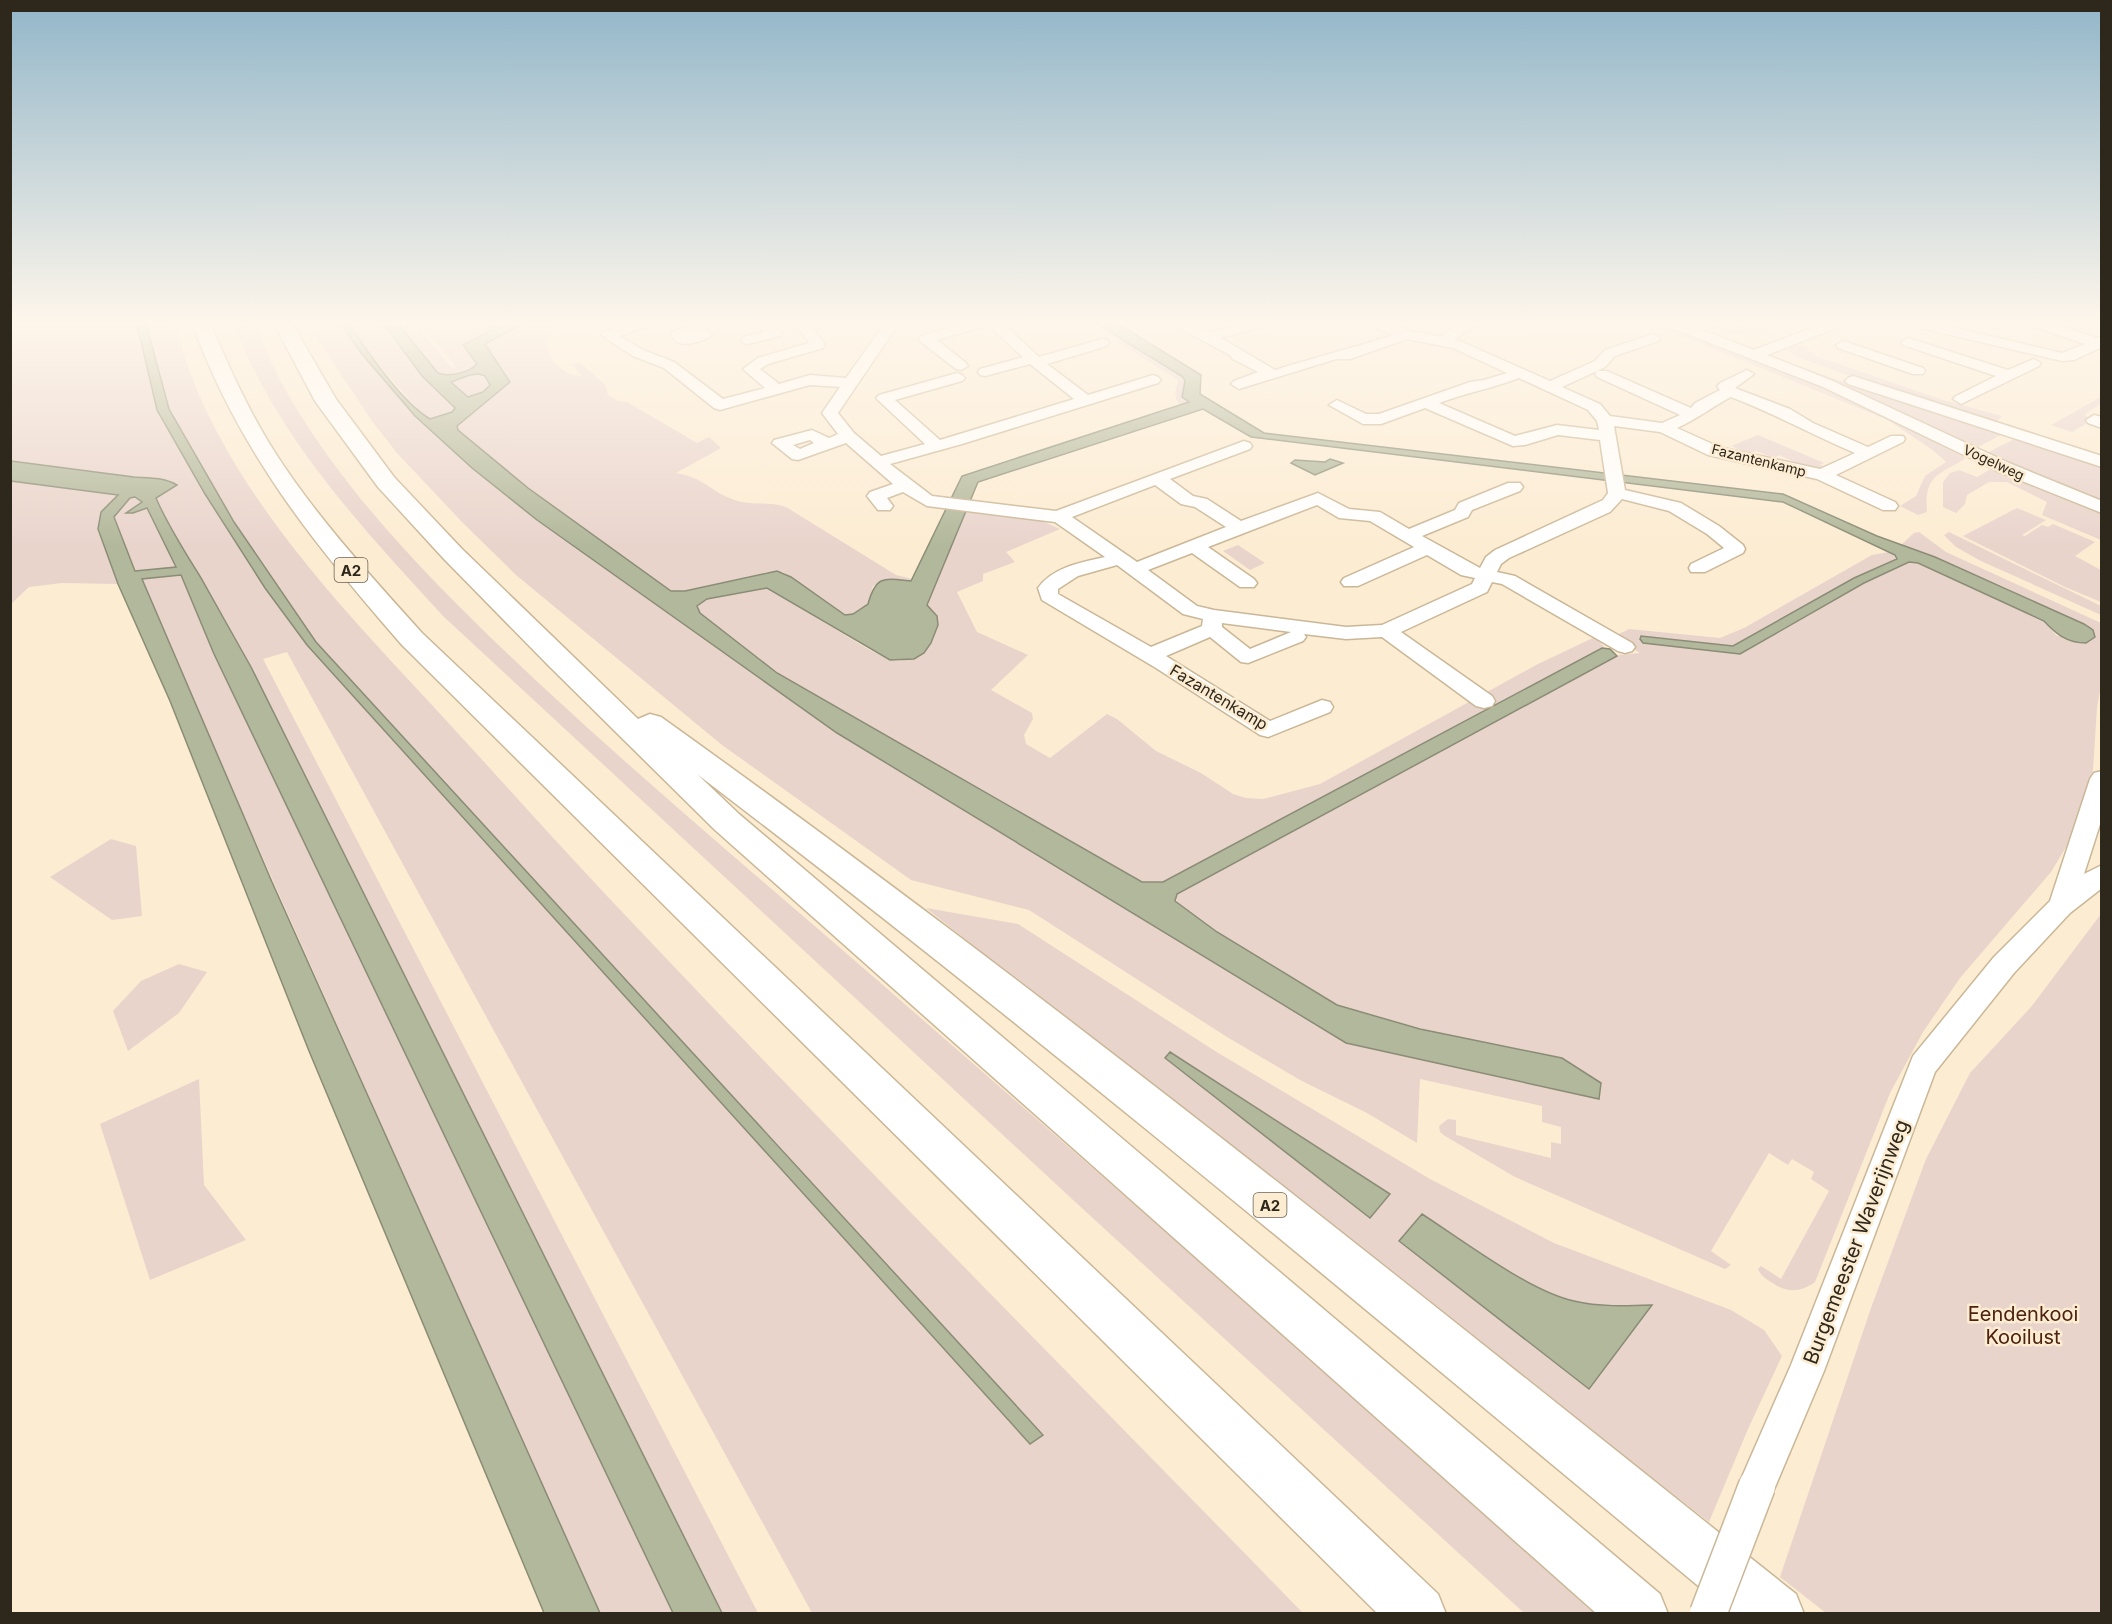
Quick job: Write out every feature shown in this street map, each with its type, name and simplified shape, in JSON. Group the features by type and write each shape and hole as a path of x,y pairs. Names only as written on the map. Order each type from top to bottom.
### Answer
{"highway":[{"name":"A2","path":"230,396 268,462 329,544 412,639 1418,1614"},
{"name":"A2","path":"323,396 386,482 453,554 727,822 1640,1614"},
{"name":"A2","path":"558,659 760,803 961,959 1776,1614"}],"street":[{"path":"708,396 720,405 755,396"},
{"path":"841,396 830,413 848,436 905,486 927,501 1059,517 1073,524 1190,610 1212,623 1248,657 1296,637"},
{"path":"890,396 884,398 935,445"},
{"path":"1080,396 1085,400"},
{"path":"879,462 956,441 1085,400 1106,396"},
{"path":"1336,405 1363,419 1380,419 1449,396"},
{"path":"1212,623 1346,633 1386,631 1480,588 1493,561 1502,554 1610,504 1615,483 1606,428 1594,407 1571,396"},
{"path":"1650,396 1693,415"},
{"path":"1664,428 1693,415 1701,406 1721,396"},
{"path":"1742,396 1784,412 1807,426 1867,453"},
{"name":"Vogelweg","path":"1853,396 2002,467 2102,508"},
{"name":"Vogelweg","path":"1896,396 2102,462"},
{"path":"1961,399 1967,396"},
{"name":"Fazantenkamp","path":"1426,403 1513,441 1525,440 1557,430 1664,428 1713,451 1822,476 1889,506"},
{"path":"826,443 848,436"},
{"name":"Fazantenkamp","path":"1822,476 1897,439"},
{"path":"1059,517 1071,510 1244,446"},
{"path":"1157,478 1187,500 1201,502 1239,528"},
{"path":"1615,483 1675,507 1713,530 1736,549 1698,568"},
{"path":"884,506 876,496 905,486"},
{"path":"1407,536 1462,513 1465,507 1514,487"},
{"name":"Fazantenkamp","path":"1322,707 1269,730 1098,624 1069,611 1048,596 1048,588 1053,582 1080,569 1127,564 1194,546 1318,498 1345,514 1374,516 1407,536 1431,547 1468,571 1508,580 1625,647"},
{"path":"1194,546 1247,583"},
{"path":"1351,582 1431,547"},
{"name":"Fazantenkamp","path":"1150,655 1212,623"},
{"path":"1386,631 1484,701"},
{"name":"Burgemeester Waverijnweg","path":"2061,906 2102,779"},
{"name":"Burgemeester Waverijnweg","path":"1708,1614 1757,1486 1806,1371 1923,1065 2004,965 2061,906 2102,874"}],"green space":[{"path":"11,396 153,396 157,411 205,494 265,588 307,645 1029,1444 1042,1436 316,642 234,522 169,409 165,396 200,396 215,428 245,479 278,528 354,620 694,987 1303,1613 812,1613 287,652 263,659 758,1613 722,1613 251,667 156,498 177,484 154,478 11,461"},
{"path":"268,396 290,396 339,471 417,563 501,648 584,724 1598,1613 1524,1613 1072,1199 443,616 351,513 296,441"},
{"path":"355,396 398,396 415,416 472,468 537,520 837,733 1346,1043 1599,1099 1601,1083 1584,1074 1337,1005 1217,932 1177,904 1176,894 1619,655 1640,653 1613,637 1629,629 1720,638 1744,628 1872,555 1889,552 1896,555 1897,559 1854,578 1733,646 1642,636 1640,639 1643,643 1740,654 1864,583 1909,562 1918,563 2044,621 2057,636 2093,630 2002,586 1901,545 1914,533 1919,532 1946,552 2101,623 2101,685 2097,708 2093,770 2088,795 2074,834 2051,872 1960,978 1923,1032 1890,1093 1815,1282 1798,1290 1788,1290 1767,1279 1758,1269 1761,1266 1781,1279 1829,1191 1811,1179 1814,1172 1792,1159 1788,1165 1769,1153 1711,1251 1731,1265 1725,1269 1515,1177 1440,1132 1439,1126 1448,1119 1456,1120 1456,1135 1551,1158 1551,1142 1561,1144 1561,1127 1542,1122 1542,1106 1420,1079 1417,1143 1367,1113 1300,1080 1227,1037 1029,910 911,880 722,745 516,575 397,453"},
{"path":"406,396 441,396 455,410 430,419 422,414"},
{"path":"493,396 609,396 618,401 627,402 697,443 709,437 721,448 676,473 701,481 735,500 786,507 896,575 912,579 911,581 886,580 873,586 868,604 853,614 845,615 783,572 768,572 685,591 671,591 528,488 456,427"},
{"path":"1182,396 1190,402 1181,405 1176,397"},
{"path":"1829,396 1841,396 1938,442 1966,458 1935,477 1928,490 1927,512 1918,515 1900,506 1916,496 1925,476 1946,462 1934,451 1888,420"},
{"path":"1856,396 1883,396 2003,434 1974,449"},
{"path":"1905,396 1931,396 2002,416 1996,422 1991,421"},
{"path":"2101,397 2101,404 2085,414 2089,422 2072,432 2051,425"},
{"path":"1758,435 1824,463 1820,465 1827,468 1821,472 1789,465 1794,462 1779,455 1774,458 1756,451 1749,454 1731,446"},
{"path":"2016,438 2101,466 2101,504 1985,454"},
{"path":"1959,470 1977,477 1989,470 2002,472 2101,514 2101,540 2042,515 2047,502 2007,482 1989,482 1967,495 1965,504 1956,513 1943,507 1943,482 1950,473"},
{"path":"11,481 119,495 98,529 118,584 62,583 29,587 11,604"},
{"path":"135,497 142,502 127,512 133,513 147,507 177,567 136,571 114,517 130,498"},
{"path":"2017,508 2046,520 2022,535 2025,536 2042,525 2048,527 2053,524 2095,542 2075,556 2101,570 2101,602 2065,587 1963,536"},
{"path":"964,512 1042,521 1060,529 1006,552 1015,562 983,574 983,581 957,592 977,632 1028,655 991,690 1032,713 1033,719 1024,735 1026,744 1050,758 1107,714 1117,719 1156,751 1201,773 1233,794 1246,798 1263,799 1320,784 1538,664 1595,637 1605,648 1163,882 1142,882 777,673 700,613 697,607 707,599 767,588 868,649 890,660 900,661 935,613 926,605"},
{"path":"1949,532 2101,606 2101,615 1981,561 1956,547 1944,535"},
{"path":"1238,545 1265,563 1250,570 1223,551"},
{"path":"180,574 214,654 673,1613 597,1613 192,699 142,579"},
{"path":"111,839 136,846 142,916 112,920 50,877"},
{"path":"926,908 1018,924 1215,1051 1430,1179 1554,1243 1731,1310 1764,1330 1782,1356 1709,1522 1336,1233","holes":["1171,1052 1390,1194 1166,1057","1422,1214 1516,1275 1555,1295 1592,1304 1651,1305 1589,1389"]},
{"name":"Eendenkooi Kooilust","path":"2101,914 2101,1613 1826,1613 1780,1577 1871,1308 1926,1159 1970,1073 2031,1007"},
{"path":"179,964 207,972 179,1013 128,1051 113,1011 141,981"},
{"path":"199,1079 204,1185 246,1240 150,1280 100,1124"}],"shaded area":[{"path":"154,396 165,396 169,409 234,522 316,642 1043,1435 1030,1444 307,645 265,588 205,494 157,410"},
{"path":"398,396 403,396 430,419 452,412 455,408 442,396 493,396 457,426 458,430 528,488 671,591 685,591 777,571 791,577 845,615 853,614 868,604 878,583 888,579 911,581 962,476 1189,402 1182,396 1203,396 1264,433 1783,494 1877,536 1935,557 2084,624 2093,630 2095,637 2086,643 2068,639 2058,634 2044,621 1918,563 1909,562 1864,583 1740,654 1643,643 1641,636 1733,646 1854,578 1897,559 1895,555 1783,502 1251,437 1203,409 978,482 927,605 937,616 938,625 924,653 914,659 890,660 767,588 707,599 697,606 700,613 777,673 1142,882 1163,882 1602,648 1610,649 1617,656 1177,894 1175,901 1217,932 1337,1005 1420,1029 1562,1058 1601,1083 1599,1099 1346,1043 837,733 537,520 472,468 415,416"},
{"path":"1330,459 1343,463 1315,475 1291,463 1295,460 1325,462"},
{"path":"11,461 156,478 177,485 156,498 171,529 251,667 722,1613 673,1613 214,654 181,575 142,579 272,882 600,1613 544,1613 309,1051 170,701 118,584 98,529 101,512 118,495 11,481","holes":["135,497 142,502 126,513 147,508 176,567 135,571 114,517 130,498"]},
{"path":"1170,1052 1390,1194 1370,1218 1165,1058"},
{"path":"1422,1214 1496,1264 1556,1295 1593,1304 1652,1305 1589,1389 1399,1241"}]}
